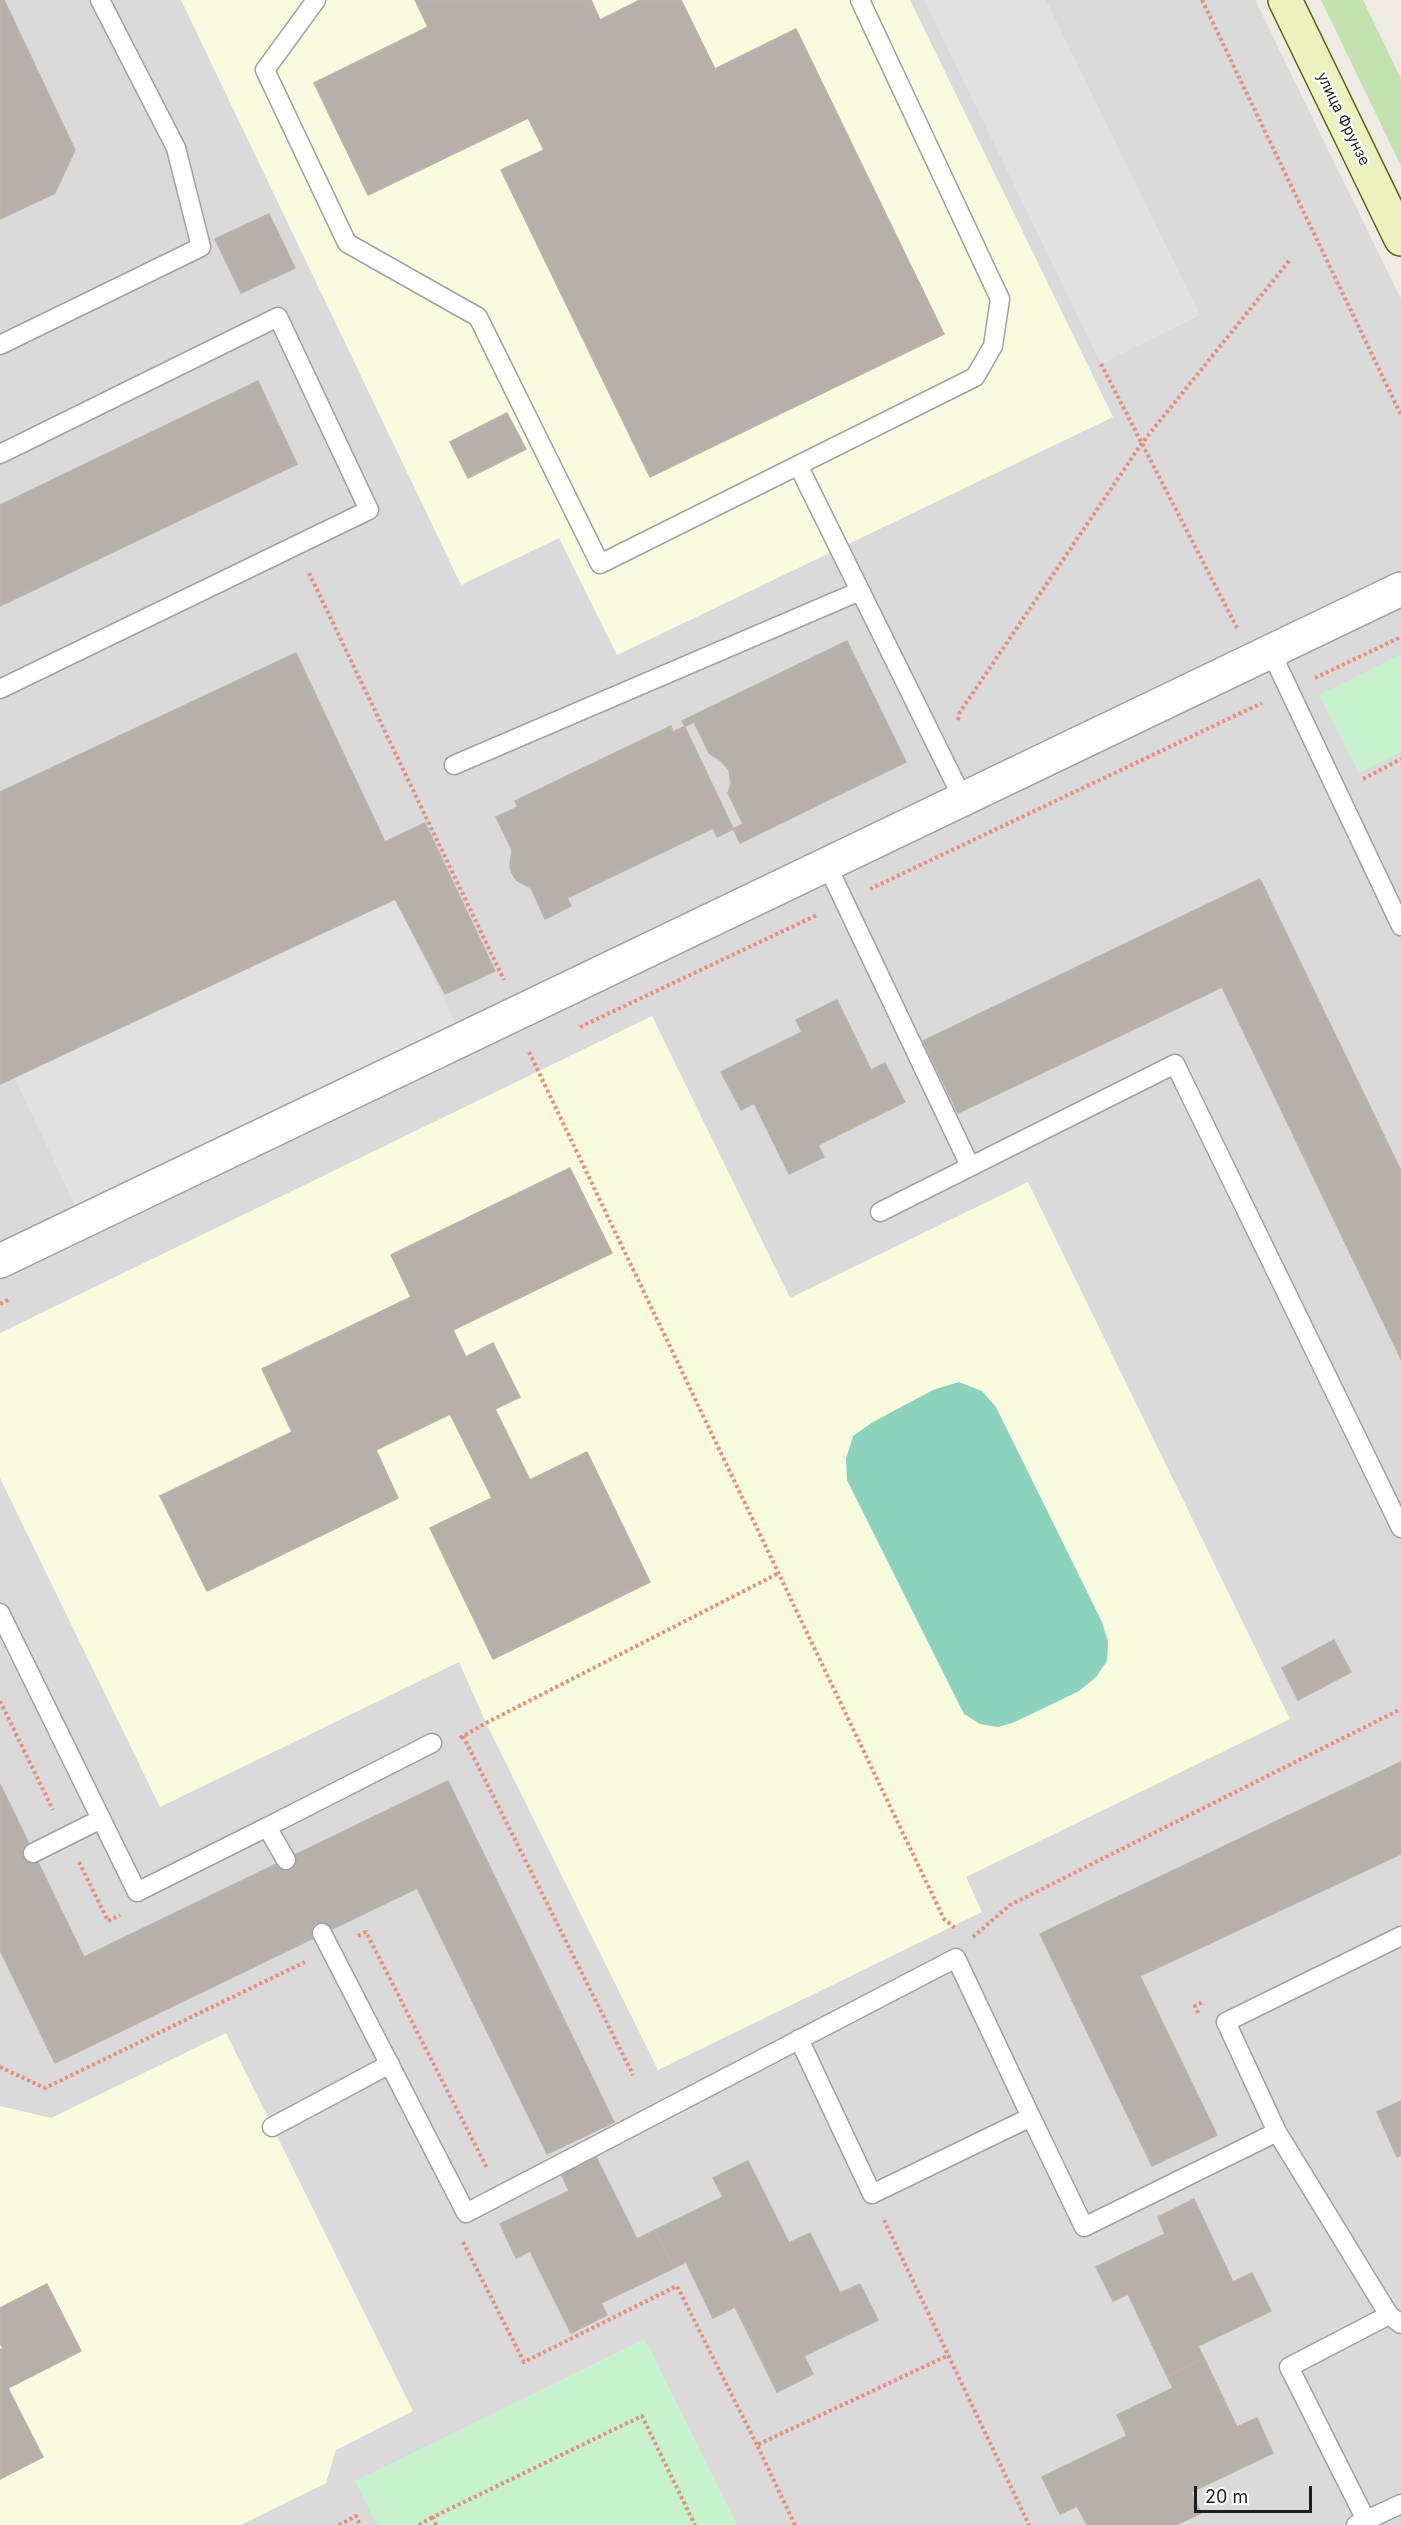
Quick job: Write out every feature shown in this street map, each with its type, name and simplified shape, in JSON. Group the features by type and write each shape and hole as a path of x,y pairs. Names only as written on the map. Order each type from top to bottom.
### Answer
{"main road":[{"name":"улица Фрунзе","path":"1285,0 1401,239"}],"street":[{"path":"0,1261 1401,589"}],"lane":[{"path":"0,345 201,247 176,148 100,0"},
{"path":"316,0 265,70 347,243 478,317 600,564 975,377 993,346 1000,299 860,0"},
{"path":"0,454 278,317 369,510 0,689"},
{"path":"798,465 963,799"},
{"path":"454,765 860,591"},
{"path":"1264,655 1290,690 1401,926"},
{"path":"827,865 970,1166"},
{"path":"880,1212 1175,1064 1401,1528"},
{"path":"0,1613 137,1892 432,1743"},
{"path":"33,1853 101,1819"},
{"path":"267,1827 286,1860"},
{"path":"1401,1937 1226,2022 1276,2132 1395,2319 1289,2367 1361,2523 1401,2504"},
{"path":"326,1941 466,2213 956,1958 1084,2227 1276,2132"},
{"path":"799,2039 872,2194 1031,2117"},
{"path":"272,2127 390,2064"}],"path":[{"path":"1202,0 1401,415"},
{"path":"944,760 960,712 1142,443 1289,261"},
{"path":"1101,364 1233,623 1264,655"},
{"path":"296,545 537,1048 518,1057"},
{"path":"580,1028 1401,637"},
{"path":"1361,779 1401,759"},
{"path":"529,1052 944,1919 961,1933"},
{"path":"0,1304 11,1298"},
{"path":"0,1701 66,1836"},
{"path":"970,1940 1010,1905 1401,1709"},
{"path":"463,1736 633,2076"},
{"path":"0,2067 45,2088 326,1941 366,1932 501,2194"},
{"path":"1200,2016 1195,2006 1205,2001"},
{"path":"872,2194 1029,2525"},
{"path":"458,2233 524,2362 677,2286 795,2525"},
{"path":"757,2445 948,2355"},
{"path":"419,2525 642,2416 695,2525"},
{"path":"339,2525 356,2516 360,2525"},
{"path":"433,2517 436,2525"}],"shaded area":[{"path":"0,0 1255,0 1401,299 1401,2525 0,2525"},
{"path":"181,0 910,0 1113,417 617,655 559,538 461,585"},
{"path":"924,0 1046,0 1200,315 1101,364"},
{"path":"395,899 463,1039 83,1222 14,1077"},
{"path":"652,1016 790,1298 1028,1182 1290,1719 966,1877 982,1912 658,2070 486,1723 459,1662 160,1807 0,1478 0,1333"},
{"path":"226,2033 413,2411 336,2450 326,2483 241,2525 0,2525 0,2106 51,2118"}],"green space":[{"path":"1321,0 1363,0 1401,79 1401,166"},
{"path":"1401,654 1401,752 1359,773 1319,695"},
{"path":"959,1382 982,1391 996,1407 1102,1622 1108,1642 1107,1661 1096,1677 1079,1691 1015,1722 998,1727 980,1724 964,1714 847,1480 846,1459 853,1436 873,1422 933,1390"},
{"path":"645,2339 737,2525 377,2525 355,2481"}],"building":[{"path":"0,0 4,0 75,150 55,193 0,219"},
{"path":"415,0 591,0 600,20 640,0 681,0 715,69 796,29 944,334 650,477 501,170 544,150 528,118 368,195 314,83 428,27"},
{"path":"269,214 295,268 241,293 215,239"},
{"path":"258,381 297,464 0,606 0,505"},
{"path":"507,413 526,449 468,478 450,442"},
{"path":"847,641 906,762 740,843 682,721"},
{"path":"296,653 385,842 425,823 495,971 445,994 395,899 0,1084 0,792"},
{"path":"694,722 709,753 729,770 731,784 728,793 743,824 717,837 713,828 567,898 571,906 545,919 531,888 516,880 512,873 510,866 512,850 496,817 518,807 515,801 671,726 673,732"},
{"path":"1260,879 1401,1171 1401,1359 1222,987 958,1113 923,1041"},
{"path":"837,1000 871,1070 885,1063 905,1102 818,1145 824,1157 789,1174 754,1103 741,1110 721,1072 802,1032 796,1020"},
{"path":"570,1168 612,1253 453,1330 466,1357 493,1343 520,1397 495,1409 530,1480 587,1452 650,1582 493,1659 430,1528 492,1498 450,1414 376,1450 398,1498 207,1591 160,1496 292,1432 262,1369 411,1297 391,1255"},
{"path":"1334,1640 1351,1672 1298,1700 1282,1668"},
{"path":"1401,1762 1401,1854 1140,1976 1217,2135 1152,2166 1040,1934"},
{"path":"448,1781 614,2122 547,2154 417,1888 55,2063 0,1950 0,1784 84,1957"},
{"path":"1401,2101 1401,2155 1397,2157 1377,2112"},
{"path":"596,2157 637,2239 655,2230 674,2268 601,2303 607,2315 571,2333 530,2251 516,2258 500,2224 569,2191 561,2174"},
{"path":"748,2161 789,2243 810,2233 840,2293 860,2284 878,2320 804,2356 813,2374 777,2392 735,2307 713,2318 686,2262 674,2268 655,2230 723,2197 713,2178"},
{"path":"1194,2199 1233,2282 1252,2273 1271,2311 1198,2346 1204,2358 1167,2376 1128,2294 1113,2301 1096,2267 1165,2234 1158,2217"},
{"path":"47,2284 81,2351 8,2388 43,2457 0,2479 0,2350 3,2348 0,2343 0,2308"},
{"path":"1204,2358 1237,2427 1257,2418 1273,2453 1191,2492 1201,2513 1176,2525 1087,2525 1077,2506 1060,2514 1042,2477 1127,2436 1117,2415 1173,2388 1167,2376"}]}
